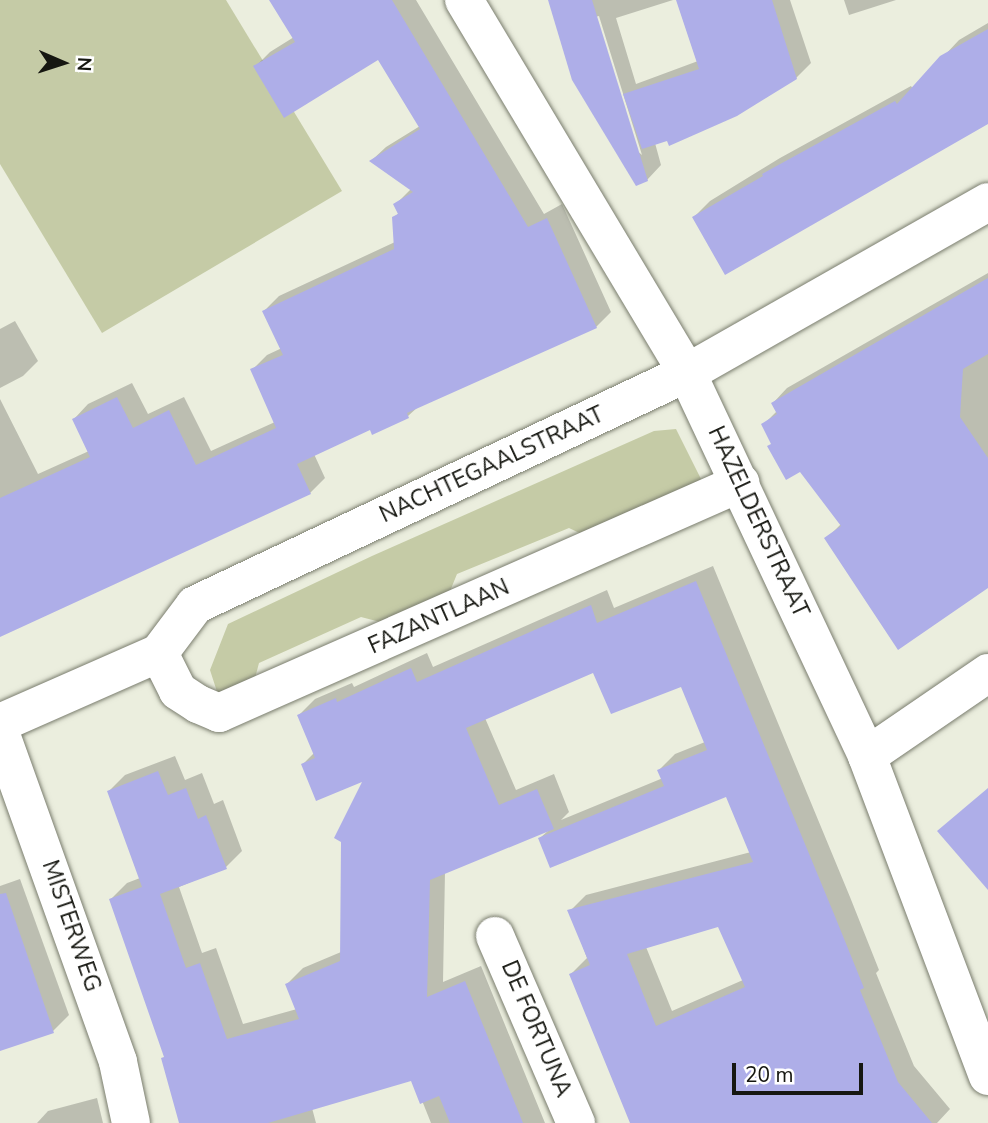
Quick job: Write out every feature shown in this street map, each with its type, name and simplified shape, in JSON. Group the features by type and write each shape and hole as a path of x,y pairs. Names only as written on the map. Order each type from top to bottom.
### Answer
{"street":[{"name":"HAZELDERSTRAAT","path":"464,0 687,373 867,756 988,1076"},
{"name":"NACHTEGAALSTRAAT","path":"0,723 159,653 195,605 687,373 988,202"},
{"name":"FAZANTLAAN","path":"159,653 178,691 198,704 219,712 740,484"},
{"path":"867,756 988,673"},
{"name":"MISTERWEG","path":"0,733 61,895 118,1062 131,1123"},
{"name":"DE FORTUNA","path":"495,936 576,1123"}],"green space":[{"path":"0,0 226,0 342,191 102,333 0,164"},
{"path":"676,429 706,489 592,539 569,528 457,574 446,601 388,624 361,617 259,663 254,682 219,698 210,670 228,624 372,556 654,431"}],"building":[{"path":"269,0 392,0 528,227 547,218 597,328 407,413 409,418 372,435 370,430 297,464 311,494 0,637 0,498 90,457 72,419 117,397 133,428 169,410 196,465 276,428 250,369 283,355 262,311 394,249 392,217 398,214 393,204 413,192 369,161 420,129 378,60 284,118 253,66 295,42"},
{"path":"548,0 592,0 648,181 636,186 572,80"},
{"path":"676,0 772,0 797,79 737,116 669,146 667,141 642,149 623,94 699,69"},
{"path":"988,29 988,124 725,275 692,217 763,176 762,174 895,101 897,104 940,56"},
{"path":"988,278 988,354 963,369 960,417 988,458 988,588 898,650 824,538 841,526 800,472 786,480 767,446 771,444 761,424 777,414 771,403"},
{"path":"696,581 864,988 860,990 898,1082 932,1123 630,1123 569,974 590,965 567,910 753,862 726,797 550,868 538,838 664,786 657,770 707,750 681,687 611,714 593,673 466,728 499,805 537,789 554,829 430,880 427,997 465,981 523,1123 450,1123 439,1096 420,1104 411,1081 268,1123 179,1123 161,1058 164,1057 109,899 142,887 107,791 158,771 168,795 186,788 198,819 206,815 227,869 160,894 186,968 200,963 227,1039 299,1019 285,984 340,961 341,842 334,838 362,782 316,801 301,764 315,758 297,715 336,698 337,702 411,668 417,682 591,605 597,623","holes":["718,927 745,987 656,1026 627,954"]},
{"path":"988,788 988,890 937,831"},
{"path":"6,893 54,1033 0,1051 0,894"}]}
